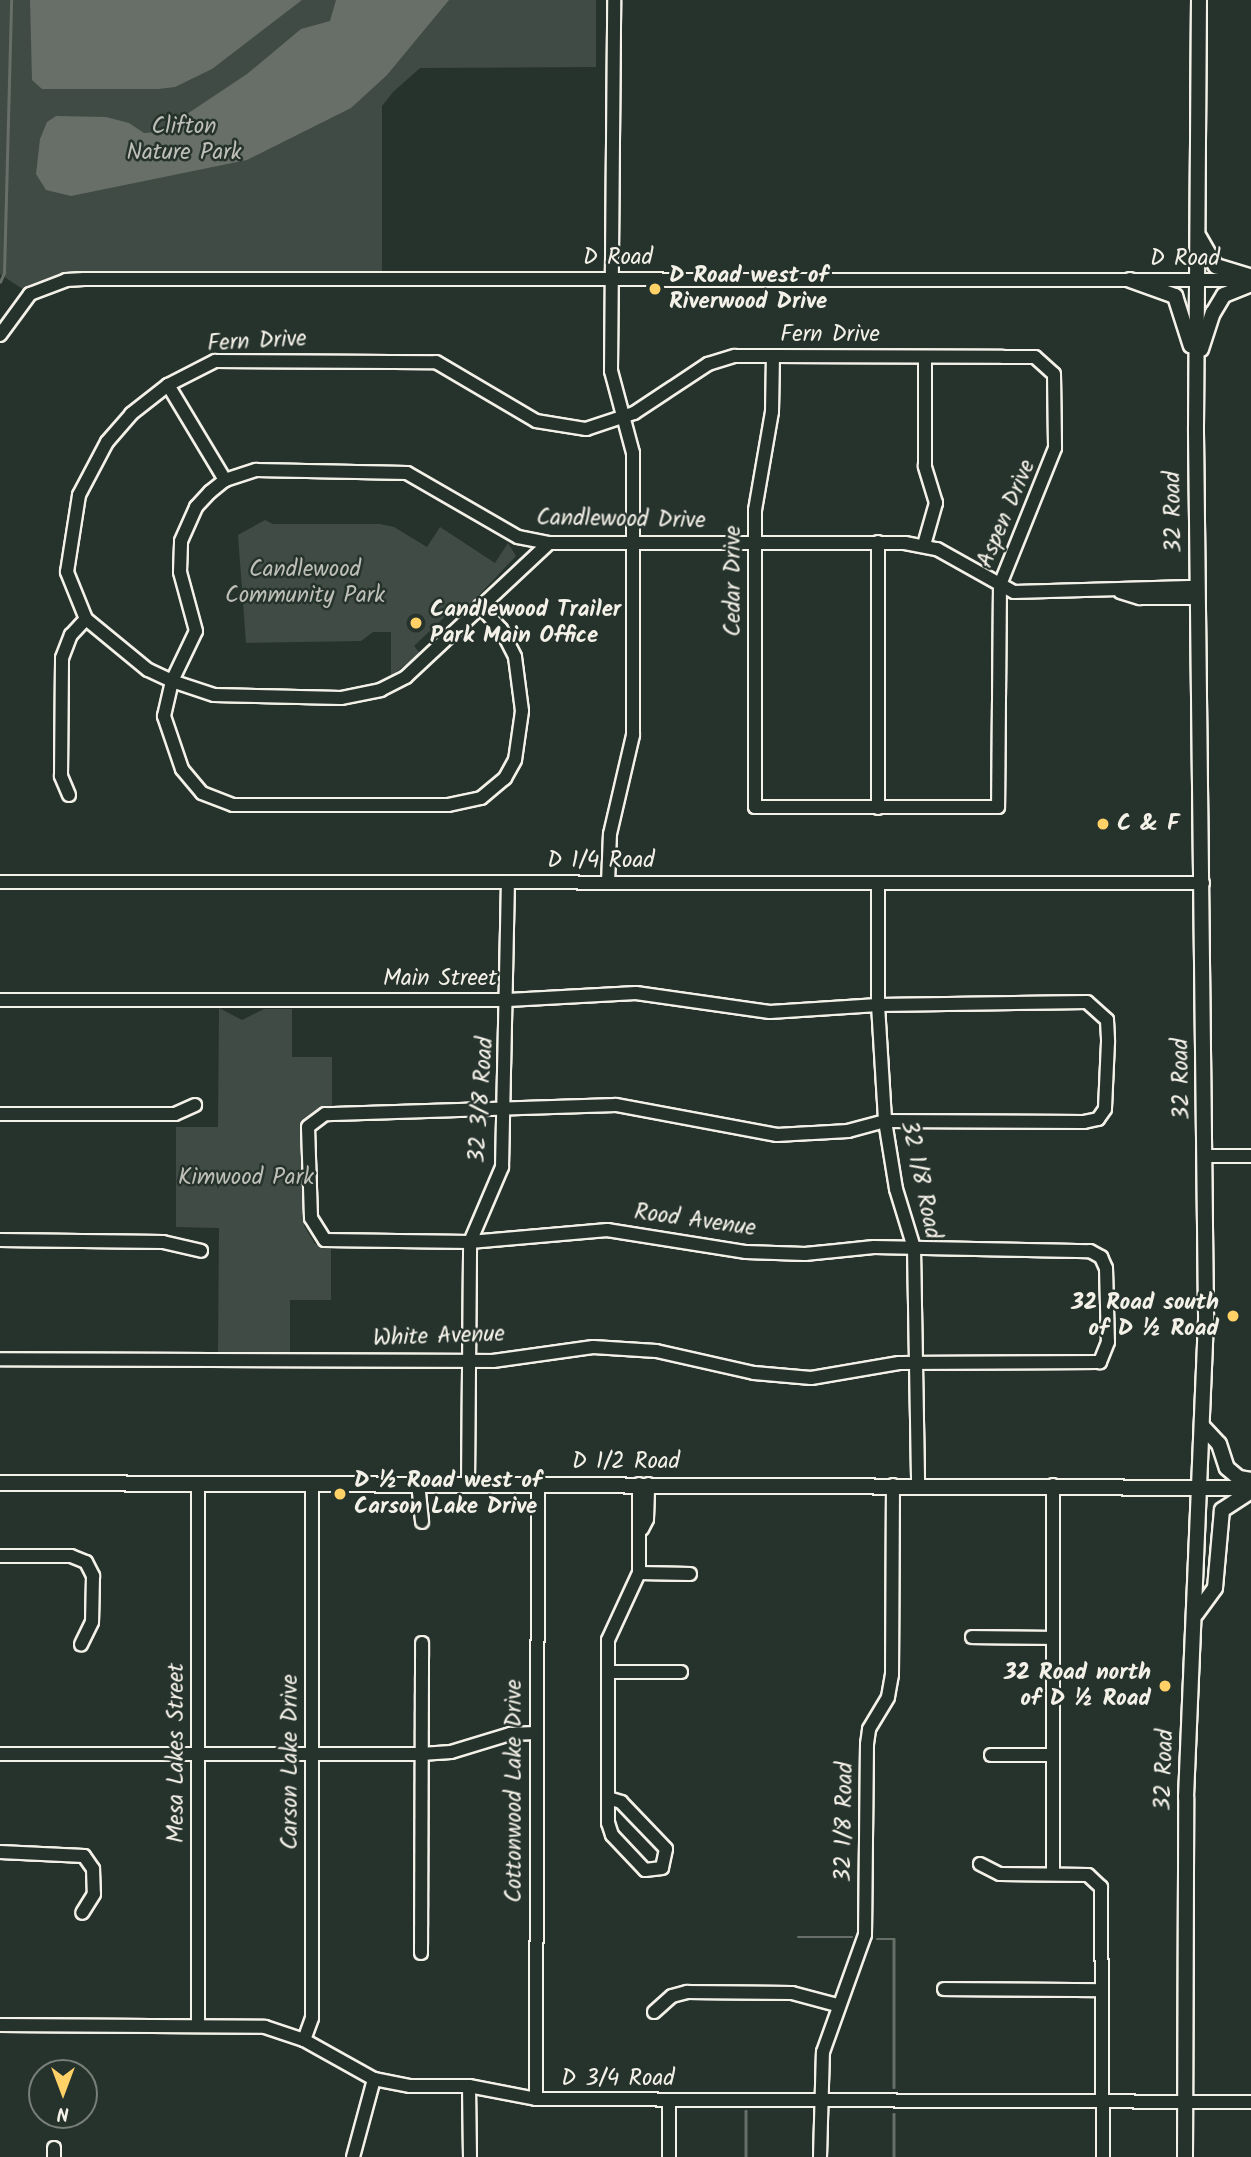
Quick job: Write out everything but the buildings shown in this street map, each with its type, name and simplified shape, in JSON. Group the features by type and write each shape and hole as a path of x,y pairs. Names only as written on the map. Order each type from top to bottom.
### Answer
{"main road":[{"name":"32 Road","path":"1185,2157 1184,1877 1203,1427 1206,1156 1196,364 1199,0"},
{"path":"1196,220 1210,261 1228,273 1251,280"},
{"path":"1130,280 1175,296 1196,364"},
{"path":"1196,364 1215,307 1231,291 1251,280"},
{"path":"1203,1427 1219,1444 1227,1468 1239,1478 1251,1480"},
{"name":"D 1/2 Road","path":"0,1483 1053,1485 1251,1489"},
{"path":"1195,1615 1215,1588 1222,1510 1251,1489"}],"street":[{"path":"608,883 610,834 633,736 633,453 611,371 614,0"},
{"name":"D Road","path":"0,335 30,294 56,283 84,279 1251,280"},
{"name":"Fern Drive","path":"549,543 406,677 369,694 241,698 215,695 172,681 148,670 86,619 67,572 79,495 117,429 168,385 215,361 414,359 453,369 551,427 586,429 622,418 717,360 774,356 1031,357 1048,364"},
{"name":"Cedar Drive","path":"774,356 772,411 758,469 754,543 755,807 878,808"},
{"path":"923,545 936,503 925,466 925,357"},
{"name":"Aspen Drive","path":"878,808 998,807 1000,585 1053,459 1056,380 1048,364"},
{"path":"168,385 225,480 196,508 181,541 180,572 196,622 190,650 172,681 164,706 165,727 187,778 211,798 242,806 463,803 490,792 505,778 521,740 521,688 515,657 501,629 480,606"},
{"name":"Candlewood Drive","path":"225,480 270,469 397,471 425,480 518,537 549,543 878,542 923,545 1000,585 1031,594 1120,592 1140,598 1198,593"},
{"path":"878,542 878,808"},
{"path":"69,794 61,776 62,658 71,635 86,619"},
{"name":"D 1/4 Road","path":"0,882 1203,883"},
{"name":"32 3/8 Road","path":"468,1484 470,1242 502,1167 508,1000 508,882"},
{"name":"32 1/8 Road","path":"878,883 878,1004 886,1121 896,1189 914,1248 918,1485"},
{"name":"Main Street","path":"0,1000 508,1000 636,993 770,1012 878,1004 1087,1002 1107,1020 1107,1096 1098,1118 886,1121"},
{"path":"0,1115 175,1114 195,1105"},
{"path":"505,1111 616,1105 777,1135 848,1131 886,1121"},
{"name":"Rood Avenue","path":"505,1111 325,1114 309,1128 311,1218 325,1240 470,1242 607,1230 746,1252 914,1248 1090,1251 1101,1256 1108,1342 1100,1362"},
{"path":"1206,1156 1251,1156"},
{"path":"0,1240 163,1242 201,1251"},
{"name":"White Avenue","path":"0,1359 493,1361 547,1350 628,1348 754,1373 810,1378 918,1363 1100,1362"},
{"name":"Mesa Lakes Street","path":"198,1483 198,2024"},
{"name":"Carson Lake Drive","path":"304,2040 312,2018 312,1483"},
{"path":"418,1483 422,1522"},
{"name":"Cottonwood Lake Drive","path":"536,2099 538,1484"},
{"path":"608,1798 621,1802 666,1849 662,1868 645,1870 612,1835 608,1798 608,1672 611,1626 639,1573 642,1529 647,1519 643,1484"},
{"name":"32 1/8 Road","path":"820,2157 823,2052 837,2005 863,1951 865,1935 867,1744 869,1729 888,1697 892,1675 893,1485"},
{"path":"1053,1485 1053,1874"},
{"path":"0,1556 71,1556 86,1562 93,1576 92,1622 80,1645"},
{"path":"639,1573 690,1574"},
{"path":"972,1637 1053,1638"},
{"path":"421,1953 422,1643"},
{"path":"608,1672 681,1672"},
{"path":"0,1754 421,1754 451,1752 510,1734 536,1732"},
{"path":"991,1755 1053,1755"},
{"path":"0,1852 84,1856 93,1869 93,1894 82,1913"},
{"path":"981,1864 1000,1874 1088,1875 1101,1887 1103,2157"},
{"path":"944,1989 1102,1990"},
{"path":"654,2012 671,1996 687,1992 792,1993 837,2005"},
{"name":"D 3/4 Road","path":"0,2025 198,2024 265,2027 304,2040 374,2079 410,2086 469,2087 536,2099 1251,2102"},
{"path":"353,2157 374,2079"},
{"path":"469,2087 470,2157"},
{"path":"669,2100 669,2157"}],"green space":[{"name":"Clifton Nature Park","path":"0,0 596,0 596,67 420,68 393,92 382,106 382,273 365,279 84,279 30,294 0,274"},
{"name":"Candlewood Community Park","path":"265,520 273,524 380,524 394,527 427,547 440,527 495,563 508,543 516,556 462,613 455,607 414,646 420,653 391,676 391,632 373,632 361,641 246,643 238,535"},
{"name":"Kimwood Park","path":"219,1008 242,1020 264,1009 292,1009 292,1057 332,1057 332,1107 314,1113 303,1132 304,1226 315,1244 331,1249 331,1300 290,1300 290,1353 218,1352 219,1228 176,1227 176,1127 218,1127"}],"shaded area":[{"path":"30,0 302,0 212,69 175,87 42,89 32,80"},
{"path":"336,0 449,0 387,75 351,108 247,160 71,196 46,190 36,174 40,139 47,122 56,116 106,117 129,123 144,133 160,132 247,74 301,29 330,21"}],"waterway":[{"path":"0,282 4,273 11,0"},
{"path":"798,1937 852,1937"},
{"path":"877,1939 894,1939 894,2087"},
{"path":"746,2111 746,2157"},
{"path":"894,2114 894,2157"}],"place":[{"name":"D Road west of Riverwood Drive","path":"655,289"},
{"name":"Candlewood Trailer Park Main Office","path":"416,623"},
{"name":"C & F","path":"1103,824"},
{"name":"32 Road south of D ½ Road","path":"1233,1316"},
{"name":"D ½ Road west of Carson Lake Drive","path":"340,1494"},
{"name":"32 Road north of D ½ Road","path":"1165,1686"}]}
